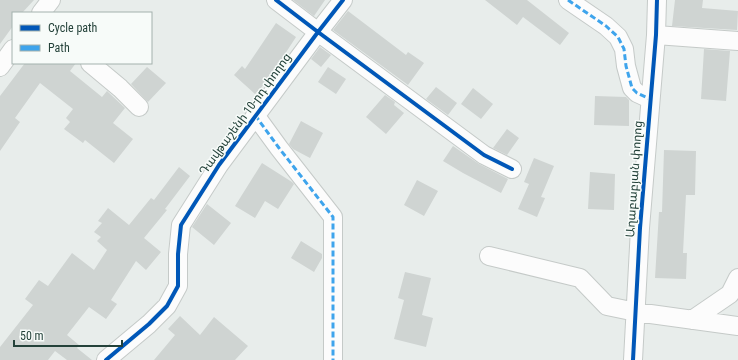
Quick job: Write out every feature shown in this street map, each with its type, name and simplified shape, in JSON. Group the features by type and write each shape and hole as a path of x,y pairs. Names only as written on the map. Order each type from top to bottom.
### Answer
{"street":[{"path":"42,12 51,0"},
{"path":"276,0 484,155 512,169"},
{"name":"Դավթաշենի 10-րդ փողոց","path":"106,360 149,324 167,306 178,286 180,225 219,165 255,115 343,0"},
{"path":"568,0 606,26 618,37 624,49 626,66 632,88 637,93 650,99"},
{"name":"Աղաբաբյան փողոց","path":"634,360 640,228 656,35 657,0"},
{"path":"656,35 738,42"},
{"path":"0,66 12,50"},
{"path":"91,64 120,88 139,107"},
{"path":"255,115 279,148 334,217 333,360"},
{"path":"489,256 580,278 607,306 636,312 738,326"},
{"path":"692,320 730,294 738,278"}],"building":[{"path":"0,0 34,0 23,12 12,12 12,27 0,44"},
{"path":"293,0 325,0 314,16"},
{"path":"485,0 527,0 569,33 560,45 523,17 517,25"},
{"path":"675,0 703,0 702,8 738,11 737,30 672,26"},
{"path":"348,11 406,55 408,52 424,63 408,85 333,30"},
{"path":"276,23 296,37 268,80 255,94 234,75 242,66 245,69"},
{"path":"320,47 331,55 321,67 311,59"},
{"path":"704,49 730,51 726,101 701,99"},
{"path":"24,64 75,64 70,71 102,97 107,91 125,108 113,123 133,139 114,163 85,140 83,143 64,129 70,122 66,118 73,109 40,83 15,118 20,122 0,151 0,96"},
{"path":"147,67 166,83 148,102 131,84"},
{"path":"328,67 346,79 336,94 318,82"},
{"path":"436,87 457,103 448,115 426,99"},
{"path":"473,88 493,104 481,119 461,104"},
{"path":"385,95 395,102 394,105 404,113 386,134 366,117"},
{"path":"595,96 626,97 629,100 629,126 594,125"},
{"path":"301,121 323,133 310,158 293,149 289,144"},
{"path":"507,129 519,138 507,155 493,148"},
{"path":"453,146 479,164 508,179 501,193 443,161"},
{"path":"664,150 696,151 695,195 686,195 683,253 687,253 686,279 655,278 659,212 662,212"},
{"path":"534,158 554,166 541,197 545,198 537,217 518,209 529,184 524,182"},
{"path":"262,163 294,184 278,209 265,201 255,218 235,206"},
{"path":"179,167 190,176 165,209 167,210 144,238 161,252 146,270 136,261 111,300 117,304 106,319 89,307 67,335 79,345 77,348 92,360 67,360 55,351 48,360 0,360 0,347 33,305 25,299 39,280 48,286 72,253 94,270 107,250 97,241 101,237 94,232 102,223 98,221 108,208 129,225 151,198 154,200"},
{"path":"590,172 615,174 614,210 588,209"},
{"path":"417,180 438,191 424,216 404,205"},
{"path":"207,204 231,223 214,245 192,227"},
{"path":"301,241 322,254 322,258 314,272 291,258"},
{"path":"405,272 431,278 422,315 433,318 426,347 394,339 404,300 398,298"},
{"path":"180,316 200,335 214,317 248,346 235,360 154,360 175,335 168,329"}],"marked path":[{"path":"568,0 606,26 618,37 624,49 626,66 632,88 637,93 650,99"},
{"path":"255,115 333,217 333,360"}],"cycle path":[{"path":"276,0 484,155 512,169"},
{"path":"106,360 149,324 167,306 178,286 178,254 181,225 219,165 343,0"},
{"path":"633,360 640,228 656,35 657,0"}]}
